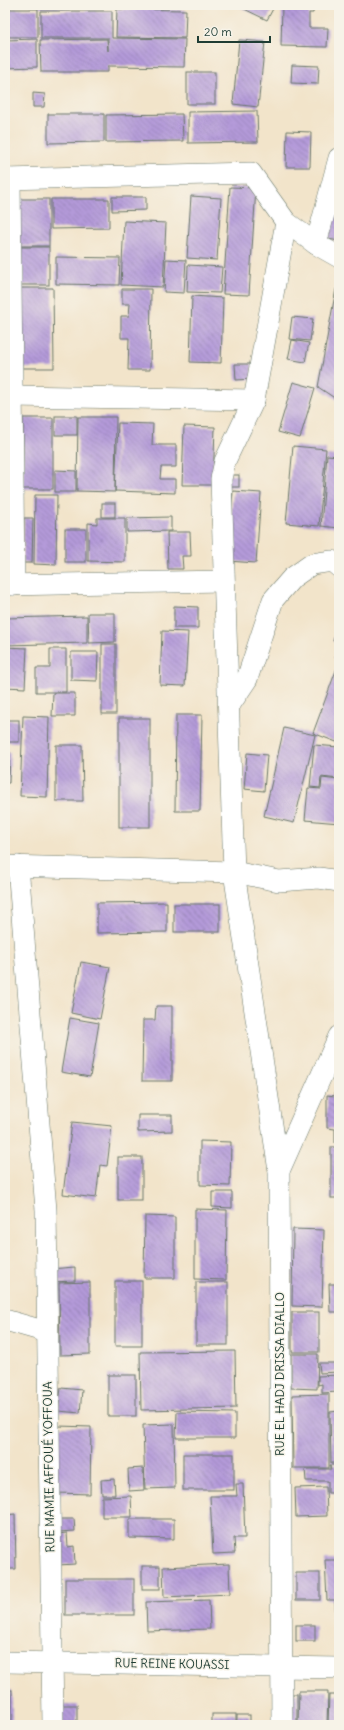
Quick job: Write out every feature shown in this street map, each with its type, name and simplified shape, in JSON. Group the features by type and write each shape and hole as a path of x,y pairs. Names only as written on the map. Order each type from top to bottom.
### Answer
{"street":[{"path":"316,244 339,158"},
{"path":"224,581 9,585 12,396 8,179 251,173 286,222 316,244 339,257"},
{"path":"279,1171 234,872 221,479 225,461 254,400 286,222"},
{"path":"12,396 254,400"},
{"path":"229,706 247,679 273,600 292,578 312,564 332,561 339,568"},
{"path":"12,866 234,872 279,881 319,878 339,881"},
{"name":"RUE MAMIE AFFOUÉ YOFFOUA","path":"12,866 46,1210 53,1725"},
{"name":"RUE EL HADJ DRISSA DIALLO","path":"282,1725 279,1171 339,1036"},
{"path":"5,1320 47,1332"},
{"name":"RUE REINE KOUASSI","path":"5,1662 339,1668"}],"building":[{"path":"39,5 69,5 69,8 39,8"},
{"path":"236,5 275,5 267,20"},
{"path":"282,5 314,5 313,13 309,13 309,28 328,28 327,47 281,46"},
{"path":"5,9 38,9 38,37 5,37"},
{"path":"117,9 186,10 185,38 116,37"},
{"path":"41,11 112,11 112,38 185,39 184,67 108,66 108,72 41,72 40,40 107,39 108,51 108,38 41,38"},
{"path":"37,39 37,67 5,68 5,40"},
{"path":"239,40 265,42 258,107 233,104"},
{"path":"292,65 319,66 318,84 291,83"},
{"path":"187,72 215,72 215,104 187,104"},
{"path":"33,93 45,94 44,107 33,107"},
{"path":"257,111 258,142 188,143 188,112"},
{"path":"48,114 104,114 104,142 48,143"},
{"path":"182,114 183,141 106,142 106,115"},
{"path":"287,131 311,132 310,167 286,167"},
{"path":"339,182 339,241 328,239"},
{"path":"230,187 256,188 249,295 223,294"},
{"path":"191,196 221,198 217,260 187,258"},
{"path":"112,197 146,197 146,210 112,211"},
{"path":"19,199 49,199 49,246 19,246"},
{"path":"51,199 109,199 109,228 51,229"},
{"path":"124,221 166,223 163,287 121,285"},
{"path":"19,247 49,247 49,285 19,285"},
{"path":"56,257 120,258 119,285 56,284"},
{"path":"166,259 186,260 184,293 164,292"},
{"path":"188,265 222,267 220,293 187,292"},
{"path":"21,288 53,288 54,368 22,368"},
{"path":"122,289 151,289 150,370 128,370 129,338 121,338 121,316 129,316 130,304 122,304"},
{"path":"336,289 339,290 339,401 318,387"},
{"path":"192,296 223,298 221,363 190,362"},
{"path":"292,317 313,319 310,341 289,339"},
{"path":"292,340 309,343 305,362 288,359"},
{"path":"235,364 252,364 252,379 236,380"},
{"path":"293,382 315,388 300,438 278,432"},
{"path":"55,416 77,416 77,435 55,435"},
{"path":"78,417 116,417 115,492 77,491"},
{"path":"23,418 53,418 53,489 23,489"},
{"path":"118,423 153,424 152,445 176,445 176,467 161,467 160,479 175,479 175,493 115,491"},
{"path":"184,426 215,427 213,485 182,485"},
{"path":"293,446 326,449 319,526 286,523"},
{"path":"327,455 339,456 339,528 321,526"},
{"path":"55,470 76,471 76,492 55,492"},
{"path":"227,475 239,475 239,487 227,487"},
{"path":"233,491 261,493 256,563 228,561"},
{"path":"35,495 57,495 56,565 34,564"},
{"path":"102,503 115,503 115,517 102,517"},
{"path":"171,517 171,531 127,532 127,518"},
{"path":"24,518 33,518 32,563 23,563"},
{"path":"97,518 125,518 125,562 88,561 88,523 97,524"},
{"path":"65,529 86,529 86,562 65,562"},
{"path":"167,532 190,532 191,556 182,556 183,569 168,569"},
{"path":"174,606 198,607 198,628 174,628"},
{"path":"88,613 115,613 115,642 89,643"},
{"path":"87,616 87,643 5,645 5,618"},
{"path":"339,623 339,643 333,641"},
{"path":"162,631 188,632 185,686 160,685"},
{"path":"102,644 116,644 116,714 102,714"},
{"path":"339,645 339,660 335,658"},
{"path":"5,647 27,648 25,688 5,687"},
{"path":"50,649 66,649 66,692 36,692 36,668 50,668"},
{"path":"71,652 98,652 97,681 71,680"},
{"path":"338,665 339,666 339,743 313,733"},
{"path":"53,693 75,693 75,716 52,716"},
{"path":"176,715 202,715 200,811 175,811"},
{"path":"23,716 49,717 47,797 20,796"},
{"path":"119,718 150,718 150,827 119,827"},
{"path":"5,720 19,720 19,742 5,742"},
{"path":"284,728 315,735 294,823 264,816"},
{"path":"56,745 82,745 83,801 56,801"},
{"path":"314,745 339,747 339,779 321,777 320,788 310,787"},
{"path":"5,752 10,752 9,783 5,783"},
{"path":"247,753 267,755 264,791 244,789"},
{"path":"322,778 339,780 339,823 305,820 308,788 321,789"},
{"path":"167,902 167,932 97,933 97,903"},
{"path":"174,904 220,904 220,932 174,932"},
{"path":"81,962 110,967 100,1019 71,1013"},
{"path":"156,1006 172,1006 172,1081 142,1081 143,1020 155,1020"},
{"path":"70,1018 99,1023 90,1077 61,1072"},
{"path":"335,1084 339,1084 339,1143 335,1143 335,1129 327,1128 327,1095 335,1096"},
{"path":"138,1115 172,1115 172,1131 138,1132"},
{"path":"72,1122 112,1126 107,1166 100,1165 96,1198 63,1194"},
{"path":"200,1141 231,1142 230,1186 200,1185"},
{"path":"331,1147 339,1147 339,1198 331,1198"},
{"path":"118,1157 142,1157 142,1200 118,1200"},
{"path":"212,1192 232,1192 232,1208 212,1207"},
{"path":"195,1209 227,1210 226,1280 195,1279"},
{"path":"145,1216 175,1217 175,1278 144,1278"},
{"path":"293,1229 324,1230 322,1307 292,1306"},
{"path":"75,1267 75,1281 51,1282 50,1269"},
{"path":"115,1281 142,1281 142,1346 115,1346"},
{"path":"90,1282 90,1354 60,1355 59,1283"},
{"path":"196,1282 228,1282 228,1345 196,1345"},
{"path":"329,1284 339,1284 339,1312 330,1312"},
{"path":"292,1312 319,1312 319,1352 292,1352"},
{"path":"235,1351 236,1408 141,1410 140,1352"},
{"path":"291,1354 318,1354 317,1389 291,1388"},
{"path":"319,1363 337,1363 338,1372 320,1373"},
{"path":"108,1375 136,1375 136,1416 108,1416"},
{"path":"338,1375 338,1392 322,1393 322,1384 318,1385 318,1376"},
{"path":"61,1388 82,1390 80,1413 58,1411"},
{"path":"329,1394 329,1468 293,1468 292,1395"},
{"path":"339,1411 339,1463 331,1463 330,1412"},
{"path":"177,1412 235,1413 235,1438 176,1438"},
{"path":"174,1424 175,1488 145,1489 143,1425"},
{"path":"58,1426 91,1427 90,1494 56,1493"},
{"path":"183,1454 234,1454 234,1490 183,1490"},
{"path":"330,1465 339,1465 339,1493 328,1493 328,1481 306,1481 305,1469 331,1469"},
{"path":"143,1468 144,1490 129,1491 128,1469"},
{"path":"114,1479 115,1495 102,1495 101,1480"},
{"path":"236,1484 243,1484 245,1538 234,1538 235,1553 213,1554 210,1496 237,1496"},
{"path":"326,1487 327,1516 296,1517 295,1488"},
{"path":"131,1496 132,1517 102,1517 102,1497"},
{"path":"15,1514 16,1569 5,1569 5,1515"},
{"path":"58,1519 74,1519 75,1531 58,1532"},
{"path":"129,1519 174,1519 174,1539 129,1538"},
{"path":"67,1533 68,1547 74,1546 75,1564 58,1565 57,1534"},
{"path":"325,1560 339,1560 339,1600 327,1600"},
{"path":"229,1564 230,1594 164,1597 163,1567"},
{"path":"142,1566 160,1566 160,1589 142,1589"},
{"path":"296,1573 320,1573 320,1600 296,1600"},
{"path":"65,1579 134,1579 134,1615 65,1615"},
{"path":"209,1600 210,1629 147,1631 146,1602"},
{"path":"339,1601 339,1630 336,1630 335,1602"},
{"path":"296,1625 315,1625 315,1641 296,1641"},
{"path":"5,1690 12,1690 12,1725 5,1725"},
{"path":"299,1691 328,1691 327,1724 298,1724"},
{"path":"284,1694 297,1694 297,1725 284,1725"},
{"path":"329,1695 339,1695 339,1725 328,1725"},
{"path":"56,1705 77,1705 77,1725 56,1725"},
{"path":"212,1714 236,1714 236,1725 212,1725"},
{"path":"237,1715 250,1715 250,1725 237,1725"}]}
